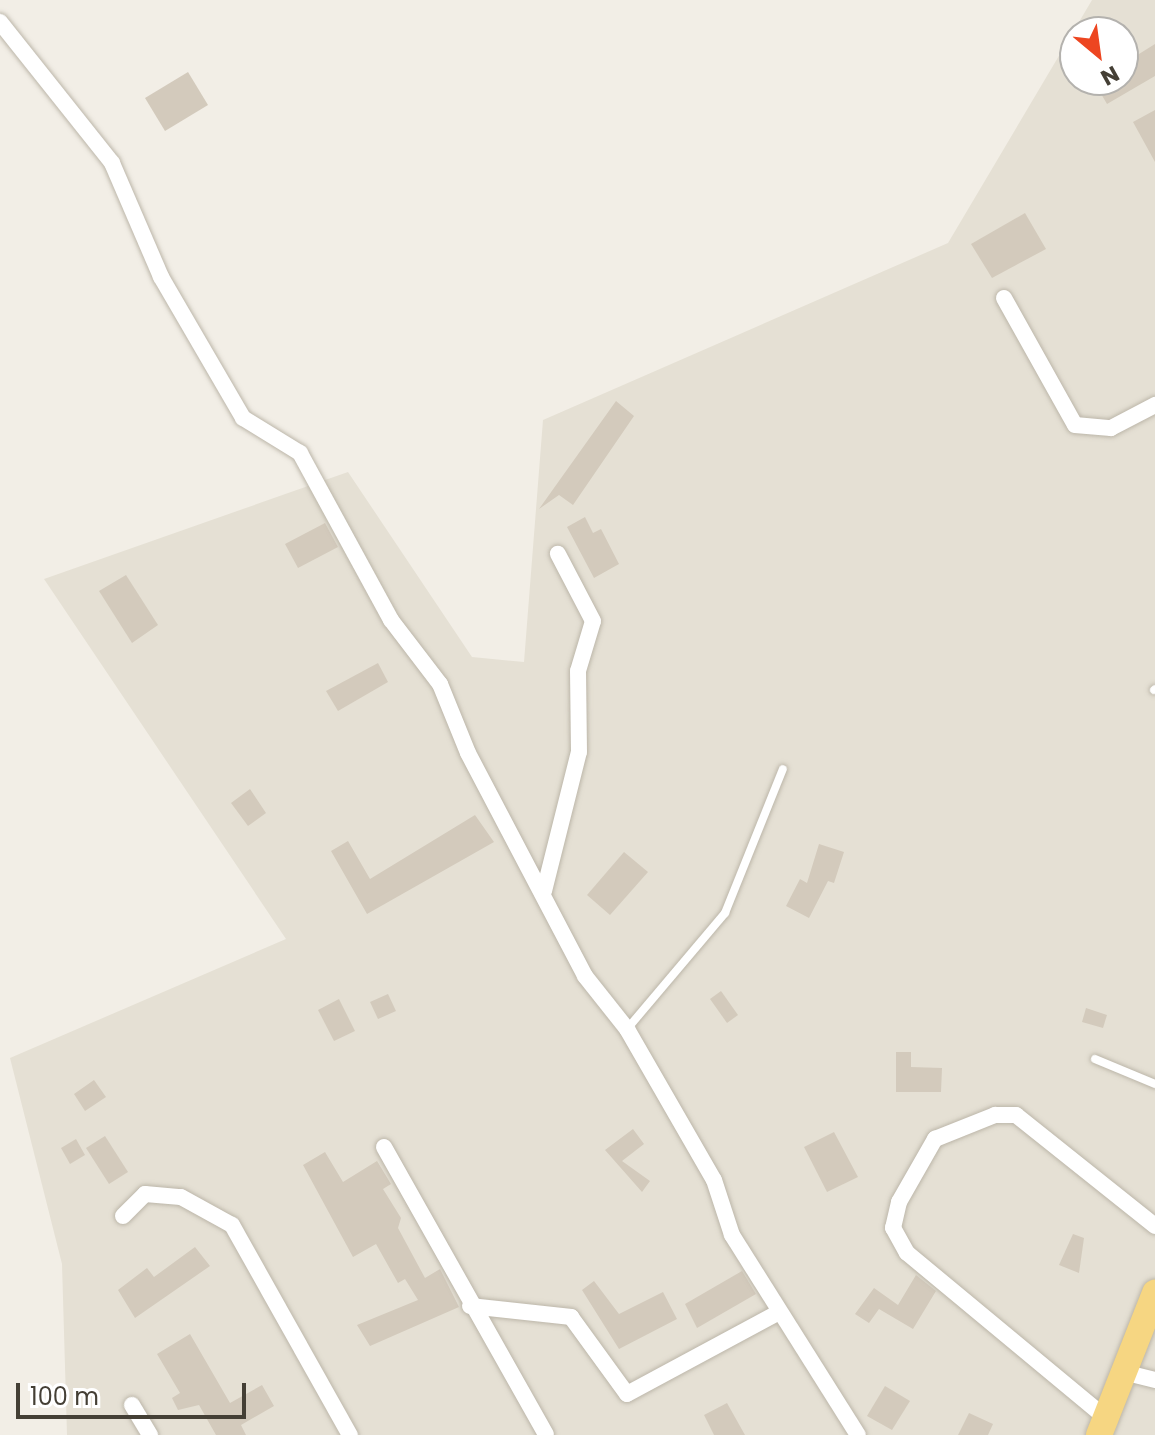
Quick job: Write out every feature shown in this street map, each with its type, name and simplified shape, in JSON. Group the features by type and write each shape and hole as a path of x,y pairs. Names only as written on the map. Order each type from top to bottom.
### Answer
{"highway":[{"path":"1103,1427 1127,1373 1155,1293"}],"street":[{"path":"0,22 112,163 161,277 243,418 300,453 391,620 440,684 468,753 544,891 585,976 627,1029 779,1312 819,1363 858,1435"},
{"path":"1004,298 1075,425 1111,428 1155,405"},
{"path":"544,891 579,752 578,671 593,621 558,554"},
{"path":"1103,1427 907,1253 893,1228 899,1202 935,1139 995,1115 1016,1115 1155,1226"},
{"path":"384,1147 470,1306 546,1435"},
{"path":"123,1216 145,1194 181,1197 232,1225 350,1435"},
{"path":"470,1306 571,1317 627,1394 779,1312"},
{"path":"1127,1373 1155,1380"},
{"path":"132,1405 150,1435"}],"lane":[{"path":"627,1029 725,913 783,769"},
{"path":"1095,1059 1155,1084"}],"shaded area":[{"path":"1092,0 1155,0 1155,1435 67,1435 62,1264 10,1058 286,939 44,579 348,472 472,657 524,662 543,420 948,243 1059,56 1059,96 1139,96 1139,16 1083,16"}],"building":[{"path":"1155,44 1155,76 1139,85 1139,54"},
{"path":"188,72 208,105 165,131 145,98"},
{"path":"1102,96 1121,96 1107,104"},
{"path":"1155,110 1155,162 1133,122"},
{"path":"1025,213 1046,249 992,278 971,244"},
{"path":"616,401 634,416 573,505 559,495 539,509"},
{"path":"585,517 593,533 601,529 619,564 594,578 567,527"},
{"path":"325,523 338,547 298,568 285,544"},
{"path":"126,575 158,625 132,643 99,591"},
{"path":"378,663 388,682 338,711 326,691"},
{"path":"250,789 266,813 248,826 231,803"},
{"path":"475,815 494,842 367,914 331,851 348,841 370,879"},
{"path":"819,844 844,852 834,883 828,881 809,918 786,906 800,879 807,883"},
{"path":"624,852 648,872 610,915 587,895"},
{"path":"721,991 738,1015 727,1023 710,999"},
{"path":"388,994 396,1011 378,1019 370,1002"},
{"path":"339,999 355,1031 334,1041 318,1010"},
{"path":"1086,1008 1107,1015 1103,1028 1082,1022"},
{"path":"896,1052 911,1052 911,1067 942,1068 941,1092 896,1092"},
{"path":"94,1080 106,1097 85,1111 74,1094"},
{"path":"633,1129 644,1144 622,1161 650,1181 642,1192 605,1150"},
{"path":"834,1132 858,1177 827,1192 804,1147"},
{"path":"105,1136 128,1172 109,1184 86,1148"},
{"path":"76,1139 85,1155 70,1164 61,1148"},
{"path":"325,1152 343,1182 377,1161 391,1184 383,1189 401,1218 398,1228 425,1278 440,1269 459,1307 370,1346 357,1325 418,1300 405,1279 398,1283 376,1244 353,1257 303,1165"},
{"path":"1073,1234 1084,1238 1079,1273 1059,1265"},
{"path":"195,1247 210,1266 135,1318 118,1290 147,1268 154,1277"},
{"path":"742,1271 756,1294 697,1328 685,1304"},
{"path":"916,1275 936,1291 913,1329 879,1309 869,1323 855,1314 874,1288 898,1305"},
{"path":"594,1281 619,1314 663,1292 677,1319 619,1349 582,1290"},
{"path":"190,1334 230,1403 262,1385 274,1406 241,1425 246,1435 216,1435 199,1405 178,1410 172,1398 180,1393 157,1354"},
{"path":"885,1386 910,1401 892,1430 867,1416"},
{"path":"727,1403 745,1435 714,1435 704,1415"},
{"path":"969,1413 993,1424 988,1435 958,1435"}]}
